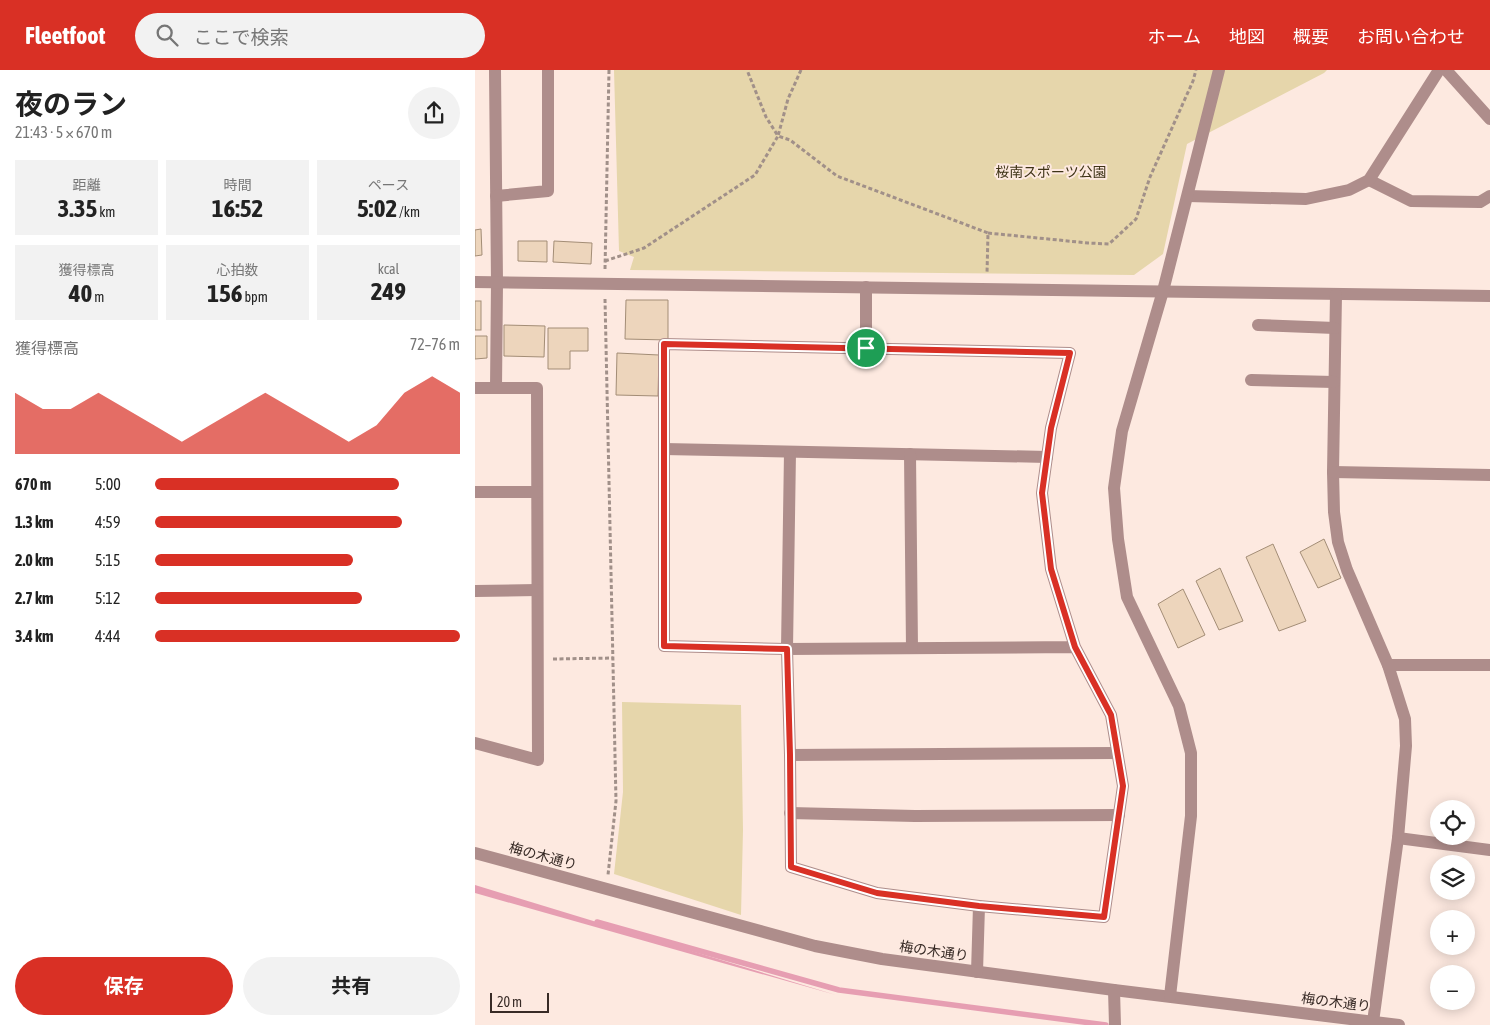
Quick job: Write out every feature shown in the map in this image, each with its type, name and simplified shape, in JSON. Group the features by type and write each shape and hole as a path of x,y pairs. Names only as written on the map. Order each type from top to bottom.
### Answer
{"street":[{"path":"495,70 496,388"},
{"path":"496,196 548,191 548,70"},
{"path":"1170,996 1191,816 1191,753 1179,706 1127,597 1118,539 1115,488 1122,431 1163,292 1219,70"},
{"path":"1188,196 1306,199 1349,190 1369,180 1439,70"},
{"path":"1446,70 1490,119"},
{"path":"1369,180 1411,201 1480,202 1490,196"},
{"path":"475,282 1490,296"},
{"path":"866,287 866,348"},
{"path":"1336,295 1333,512 1338,542 1347,570 1389,665 1405,719 1406,746 1398,838 1373,1022"},
{"path":"1257,325 1335,328"},
{"path":"790,452 787,649 791,867 877,893 979,906 1104,917 1123,786 1111,715 1075,647 1051,569 1042,493 1051,428 1070,353 664,344 664,646 787,649 1075,647"},
{"path":"1251,380 1334,382"},
{"path":"475,388 537,388 538,760 475,743"},
{"path":"664,449 1047,457"},
{"path":"910,454 912,648"},
{"path":"1333,472 1490,475"},
{"path":"475,492 537,492"},
{"path":"475,591 537,590"},
{"path":"1389,665 1490,665"},
{"path":"790,755 1117,753"},
{"path":"790,813 915,816 1119,815"},
{"path":"1398,838 1490,850"},
{"name":"梅の木通り","path":"475,853 815,946 882,959 1399,1025"},
{"path":"977,972 979,906"},
{"path":"1114,990 1115,1025"}],"path":[{"path":"605,272 609,70"},
{"path":"747,70 766,117 778,136 790,140 837,176 988,233 1109,244 1136,219 1150,177 1193,81 1196,70"},
{"path":"605,261 644,248 755,175 778,136 788,99 801,70"},
{"path":"987,279 988,233"},
{"path":"605,294 616,801 608,876"},
{"path":"538,659 613,658"}],"green space":[{"name":"桜南スポーツ公園","path":"614,70 1327,70 1187,144 1163,254 1134,275 630,270 634,257 619,251"},
{"path":"622,702 741,705 743,830 741,915 614,874 623,792"}],"shaded area":[{"path":"475,885 836,995 475,893"}],"building":[{"path":"481,229 482,255 475,256 475,230"},
{"path":"518,241 547,241 547,262 518,261"},
{"path":"554,241 592,243 591,264 553,262"},
{"path":"626,300 668,300 668,340 625,339"},
{"path":"475,301 481,301 481,330 475,330"},
{"path":"504,325 545,326 544,357 504,356"},
{"path":"548,328 588,328 588,351 570,351 570,369 548,369"},
{"path":"475,336 487,336 487,358 475,359"},
{"path":"617,353 659,355 658,396 616,395"},
{"path":"1324,539 1341,578 1318,588 1300,552"},
{"path":"1273,544 1306,621 1279,631 1246,557"},
{"path":"1220,568 1243,621 1219,630 1196,581"},
{"path":"1183,589 1205,635 1178,648 1158,604"}],"waterway":[{"path":"597,922 839,990 1106,1025"}],"route":[{"path":"664,344 866,348 1070,353 1051,428 1042,493 1051,569 1075,647 1111,715 1123,786 1104,917 979,906 877,893 791,867 787,649 664,646 664,344"}]}
